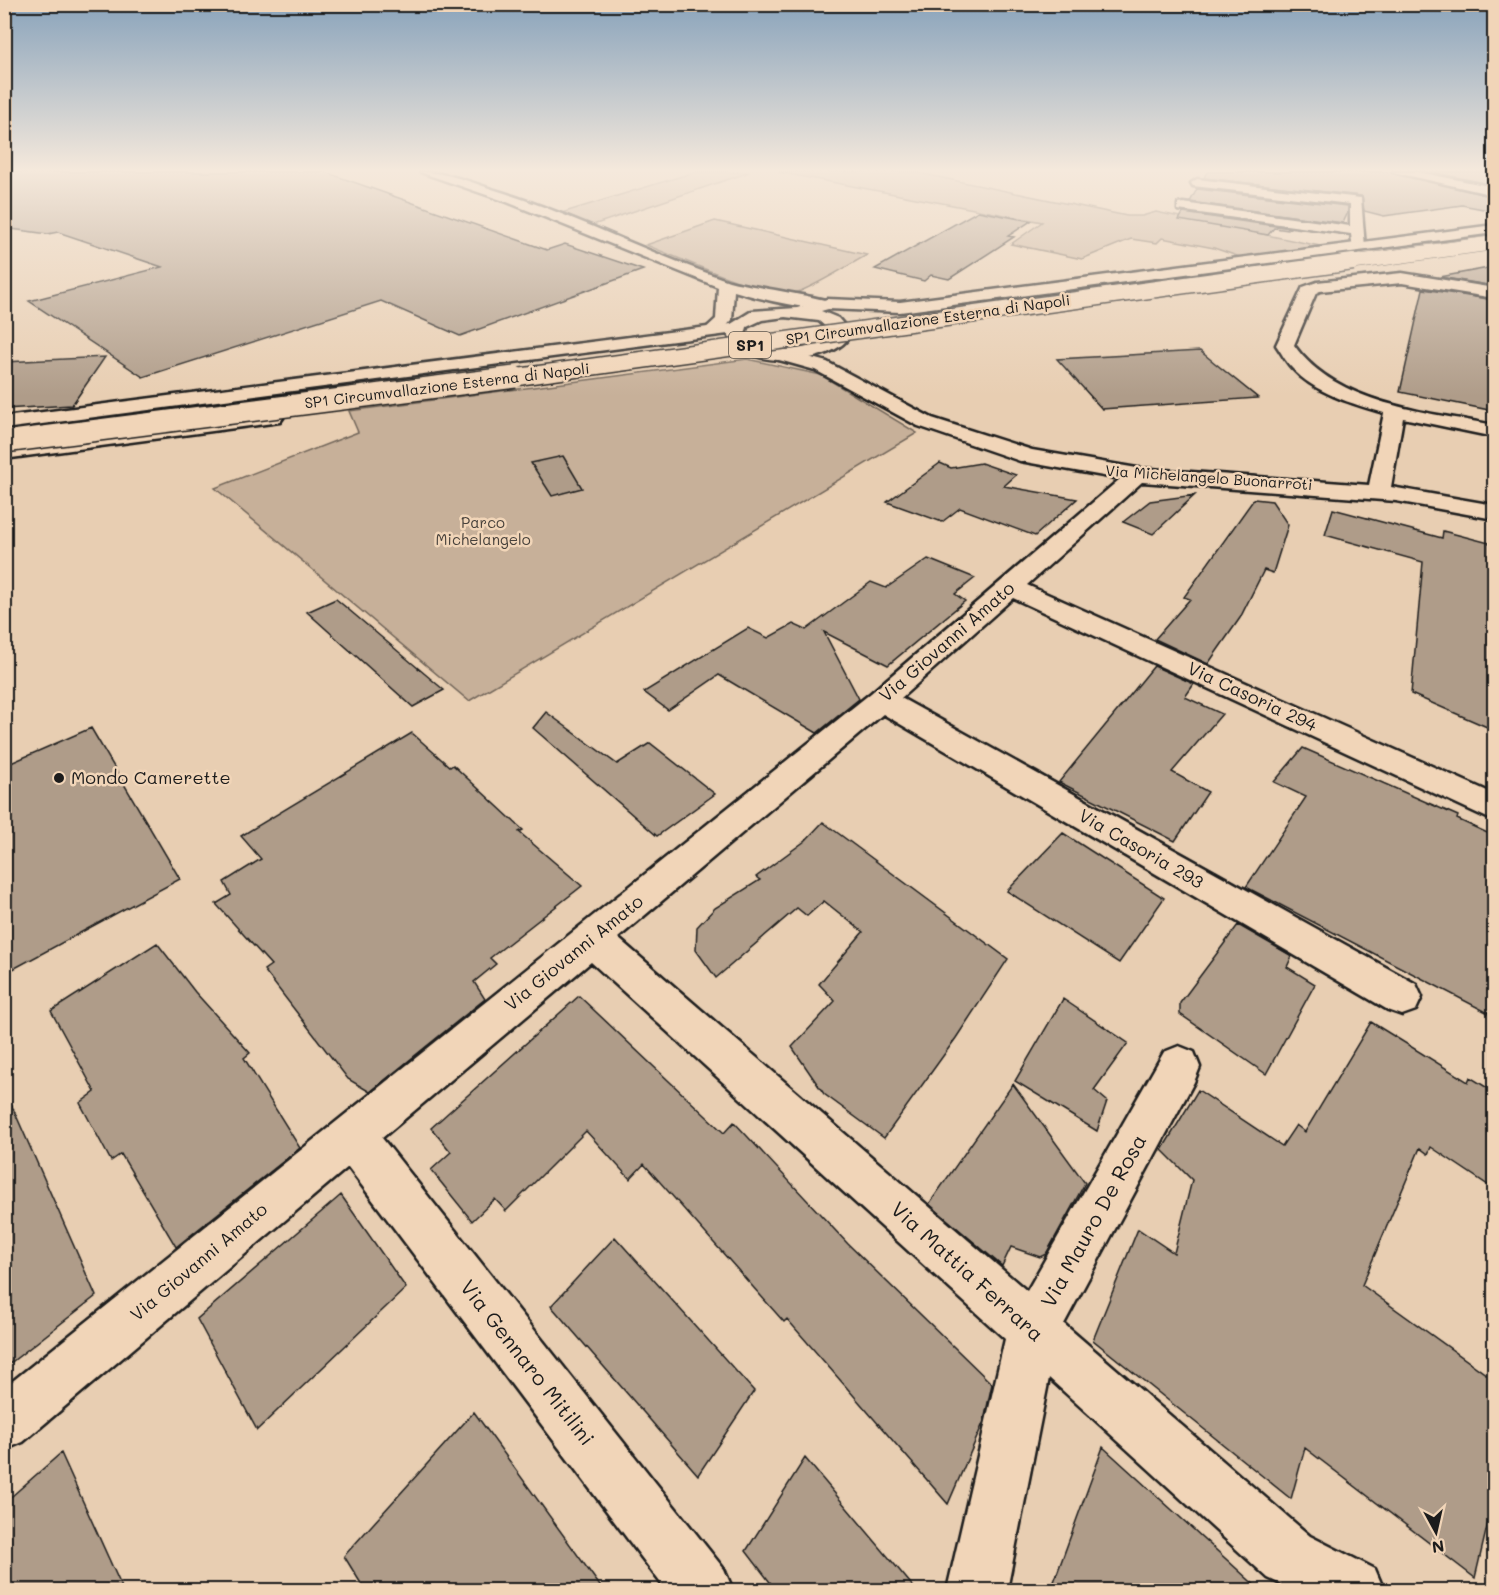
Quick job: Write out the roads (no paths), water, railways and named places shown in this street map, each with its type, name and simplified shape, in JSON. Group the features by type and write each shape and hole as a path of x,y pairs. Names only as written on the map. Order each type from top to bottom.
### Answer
{"main road":[{"path":"630,246 726,285 786,299 827,304 900,307 1363,246"},
{"name":"SP1 Circumvallazione Esterna di Napoli","path":"4,428 1377,246"},
{"name":"SP1 Circumvallazione Esterna di Napoli","path":"4,442 578,369 1469,246"},
{"path":"4,453 769,352 815,352 839,341 1494,249"},
{"path":"1494,293 1386,278 1309,290 1285,345 1290,355 1323,381 1360,399 1394,411 1494,430"},
{"path":"712,331 721,324 725,311 726,285"},
{"path":"786,299 798,313"},
{"path":"4,423 712,331 738,326 771,313 798,313 827,304"},
{"path":"725,311 738,326"},
{"name":"Via Michelangelo Buonarroti","path":"798,313 830,320 839,326 842,333 839,341 843,357 865,388"},
{"path":"738,326 736,336 740,341 769,352"},
{"name":"Via Michelangelo Buonarroti","path":"769,352 821,366 865,388 925,423 969,439 1028,456 1137,475 1378,492 1494,512"},
{"path":"1378,492 1394,411"},
{"name":"Via Giovanni Amato","path":"4,1423 881,700 1137,475"},
{"name":"Via Casoria 294","path":"1010,587 1494,808"},
{"name":"Via Casoria 293","path":"881,700 1402,997"},
{"name":"Via Mattia Ferrara","path":"591,938 1289,1557 1354,1590"},
{"name":"Via Mauro De Rosa","path":"977,1590 1033,1330 1179,1067"},
{"name":"Via Gennaro Mitilini","path":"352,1136 703,1590"}],"place":[{"name":"Mondo Camerette","path":"59,778"}],"park label":[{"name":"Parco Michelangelo","path":"483,532"}]}
